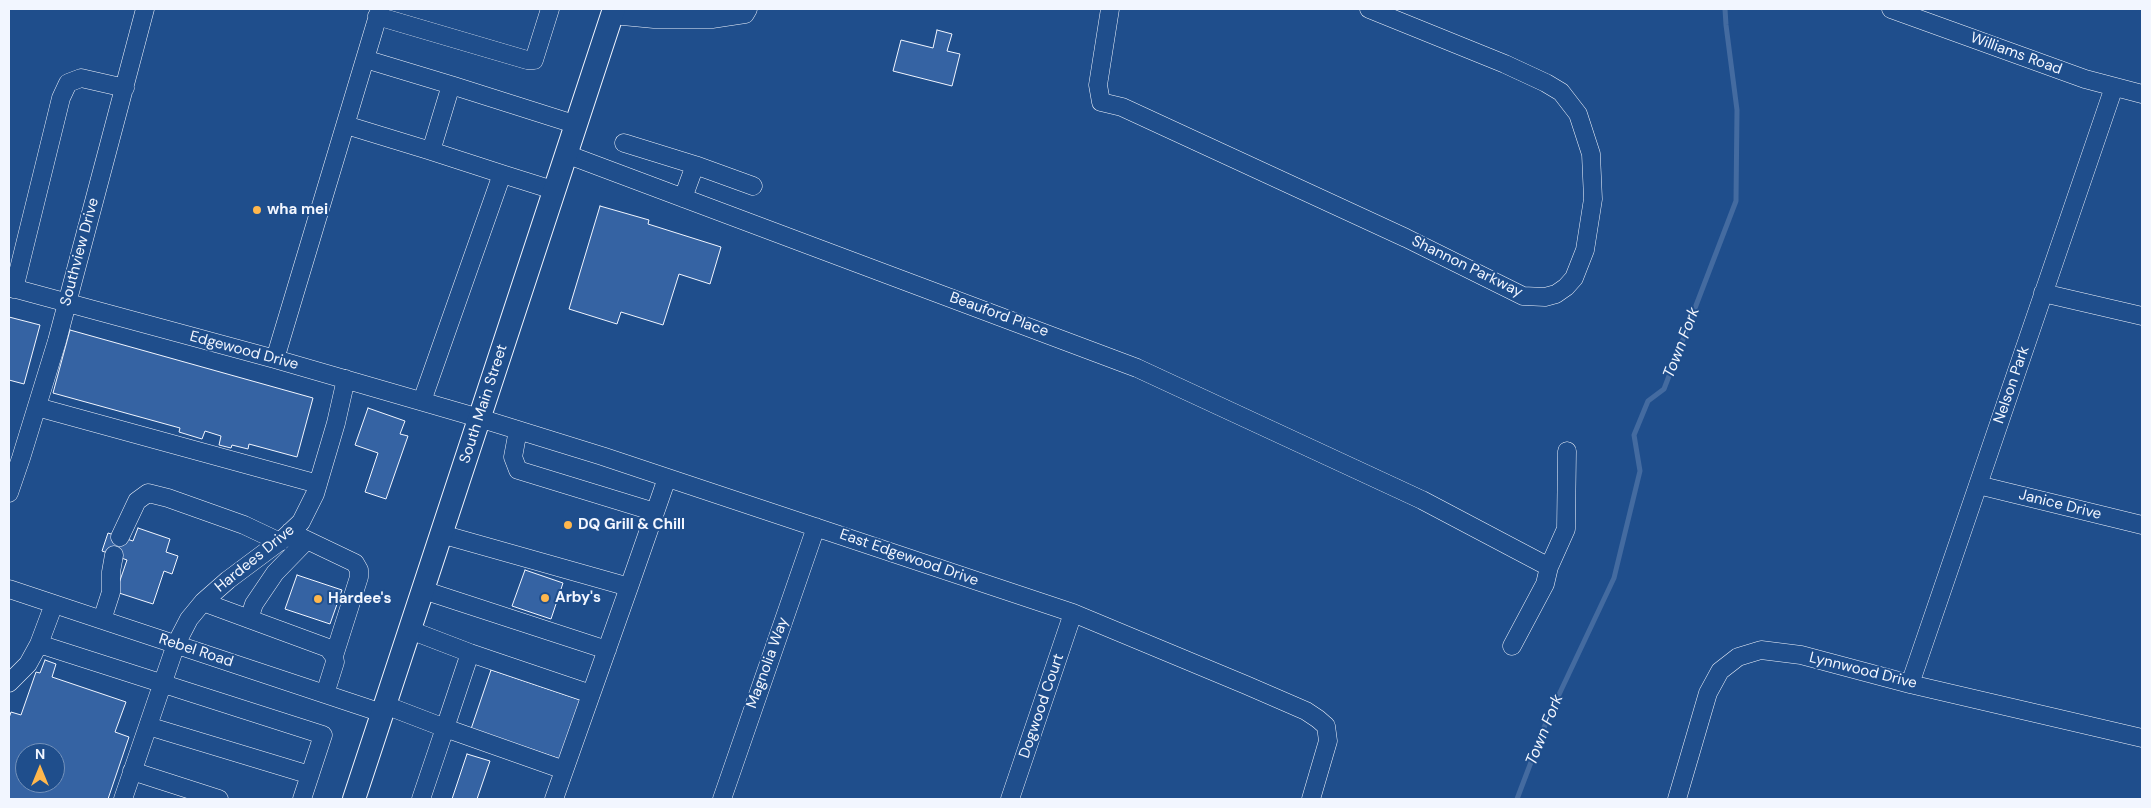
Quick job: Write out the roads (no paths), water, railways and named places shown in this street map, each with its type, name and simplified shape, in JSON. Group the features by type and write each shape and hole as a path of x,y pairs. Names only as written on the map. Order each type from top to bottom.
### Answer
{"main road":[{"name":"South Main Street","path":"354,799 566,154 574,124 613,12"}],"street":[{"name":"Southview Drive","path":"9,493 37,407 145,9"},
{"path":"275,360 379,12 527,60 534,60 550,9"},
{"path":"613,12 712,19 745,14 748,9"},
{"name":"Shannon Parkway","path":"1110,9 1098,85 1101,102 1130,111 1406,238 1523,296 1556,294 1574,278 1585,250 1593,199 1591,154 1578,114 1561,92 1546,83 1369,9"},
{"name":"Williams Road","path":"1891,9 2076,76 2142,94"},
{"path":"365,59 574,124"},
{"path":"11,288 62,98 68,83 81,78 125,88"},
{"path":"431,151 451,85"},
{"name":"Nelson Park","path":"1910,684 2114,86"},
{"path":"346,125 554,190"},
{"path":"624,143 695,165 753,186"},
{"name":"Beauford Place","path":"566,154 1137,368 1422,500 1549,566"},
{"path":"683,198 695,165"},
{"path":"422,401 502,174"},
{"name":"Edgewood Drive","path":"11,288 346,379 479,418"},
{"path":"2043,293 2142,316"},
{"name":"Hardees Drive","path":"123,799 176,644 189,619 203,602 228,580 285,537 301,522 318,484 336,423 346,379"},
{"path":"37,407 318,484"},
{"name":"East Edgewood Drive","path":"479,418 667,478 1073,613 1306,711 1326,726 1328,741 1311,799"},
{"path":"518,430 513,457 518,470 655,512"},
{"path":"1512,646 1545,584 1549,566 1566,528 1567,451"},
{"path":"554,799 667,478"},
{"name":"Janice Drive","path":"1978,485 2142,525"},
{"path":"120,537 137,501 148,493 168,498 244,525 285,537 307,540 355,563 359,570 359,577 334,656 335,662 325,694"},
{"name":"Magnolia Way","path":"722,799 816,527"},
{"path":"441,534 629,587"},
{"path":"249,618 254,604 271,579 307,540"},
{"path":"102,620 111,592 111,572 114,555"},
{"name":"Rebel Road","path":"9,590 325,694 445,728 564,770"},
{"path":"423,590 607,650"},
{"path":"203,602 328,648 334,656"},
{"path":"9,683 28,664 39,644 54,604"},
{"name":"Dogwood Court","path":"1010,799 1073,613"},
{"path":"410,630 470,653 591,694"},
{"path":"39,644 323,735 302,799"},
{"name":"Lynnwood Drive","path":"1677,799 1708,693 1720,671 1738,657 1761,650 1801,656 1910,684 2142,738"},
{"path":"421,799 470,653"},
{"path":"148,726 310,775"},
{"path":"132,771 219,799"}],"waterway":[{"name":"Town Fork","path":"1517,799 1547,720 1614,578 1640,471 1634,435 1648,401 1664,389 1736,201 1737,110 1725,9"}],"place":[{"name":"wha mei","path":"257,210"},
{"name":"DQ Grill & Chill","path":"568,525"},
{"name":"Arby's","path":"545,598"},
{"name":"Hardee's","path":"318,599"}]}
